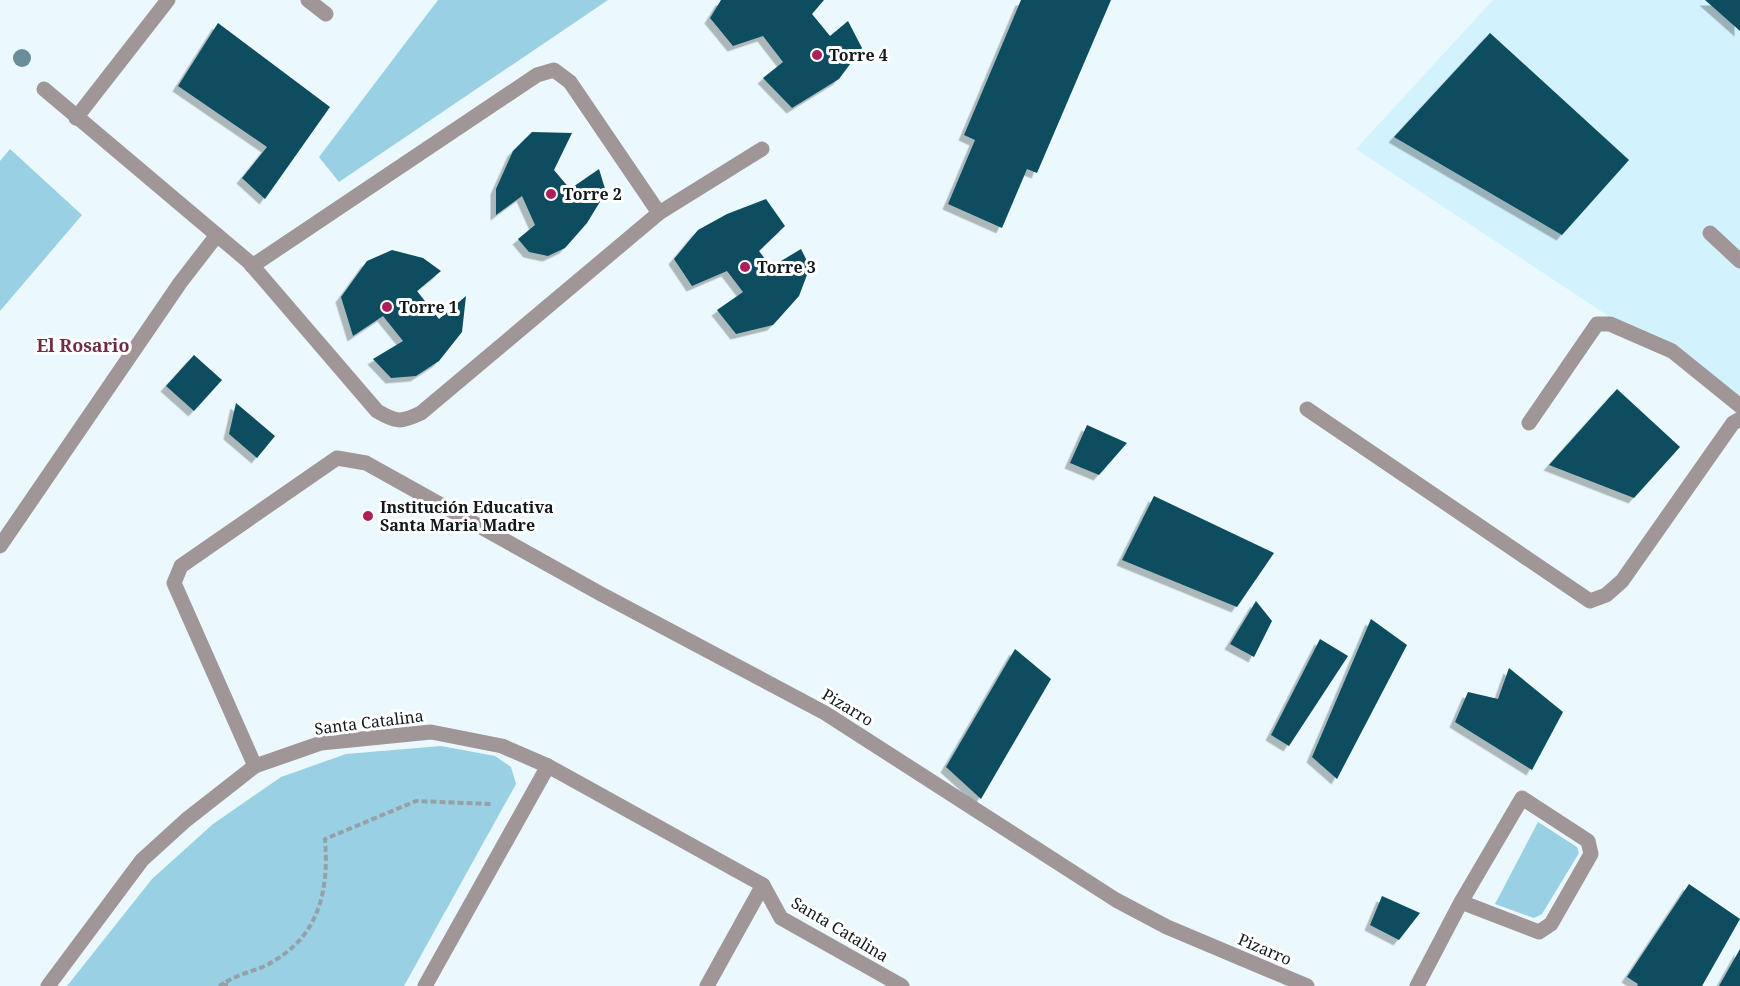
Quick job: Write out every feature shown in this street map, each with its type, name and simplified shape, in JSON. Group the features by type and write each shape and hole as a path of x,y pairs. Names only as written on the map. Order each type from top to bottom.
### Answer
{"street":[{"path":"76,118 168,0"},
{"path":"308,0 326,14"},
{"path":"252,266 537,75 554,70 570,82 659,213"},
{"path":"44,89 252,266 376,411 394,421 406,420 421,412 659,213 762,149"},
{"path":"1710,233 1740,261"},
{"path":"0,546 180,283 217,235"},
{"path":"1529,423 1597,324 1601,323 1610,324 1672,351 1740,406"},
{"path":"1307,409 1590,602 1606,595 1622,581 1733,423 1740,419"},
{"name":"Pizarro","path":"255,766 174,583 181,566 337,458 366,463 601,594 825,714 1116,900 1167,927 1307,986"},
{"name":"Santa Catalina","path":"48,986 142,860 186,820 255,766 321,743 431,732 502,746 548,766 763,885 781,918 902,986"},
{"path":"425,986 548,766"},
{"path":"1417,986 1461,902 1522,798 1588,841 1591,854 1551,924 1539,932 1461,902"},
{"path":"707,986 763,885"}],"path":[{"path":"219,986 240,974 272,963 309,929 319,910 327,867 325,839 416,801 491,804"}],"shaded area":[{"path":"438,0 608,0 339,182 319,157"},
{"path":"1493,0 1740,0 1740,403 1356,149"},
{"path":"10,149 82,215 0,311 0,161"},
{"path":"441,746 495,756 511,767 516,784 404,986 67,986 152,879 213,824 281,777 346,754"},
{"path":"1538,822 1577,847 1579,853 1542,914 1534,918 1495,904"}],"building":[{"name":"Torre 4","path":"721,0 824,0 812,14 830,36 848,21 862,48 839,79 792,108 763,78 783,62 763,36 733,46 710,18"},
{"path":"1021,0 1111,0 1037,173 1027,169 1002,228 948,204 975,140 964,135"},
{"path":"1705,0 1740,0 1740,31"},
{"path":"218,23 330,107 265,199 242,178 267,147 178,86"},
{"path":"1490,33 1629,160 1562,235 1394,137"},
{"name":"Torre 2","path":"532,132 572,133 554,170 570,189 599,169 606,192 587,223 565,248 548,256 529,252 518,239 535,225 522,196 496,215 496,189 513,151"},
{"name":"Torre 3","path":"766,199 785,226 759,251 771,267 801,249 810,267 799,296 773,325 736,334 717,310 743,292 727,271 692,286 674,259 698,230 727,214"},
{"name":"Torre 1","path":"392,250 423,258 441,271 417,291 439,319 466,296 462,332 439,361 416,376 391,378 373,359 403,341 383,316 353,336 341,297 367,261"},
{"path":"194,355 222,380 194,411 166,386"},
{"path":"1617,389 1680,447 1634,498 1549,465"},
{"path":"236,403 275,436 257,458 229,434"},
{"path":"1087,425 1127,443 1099,475 1070,463"},
{"path":"1154,496 1274,553 1237,607 1122,560"},
{"path":"1256,601 1272,621 1254,657 1230,644"},
{"path":"1371,619 1407,645 1337,779 1312,757"},
{"path":"1320,639 1348,656 1289,746 1271,735"},
{"path":"1015,649 1051,679 981,799 946,767"},
{"path":"1509,668 1563,712 1532,770 1455,722 1468,692 1498,699"},
{"path":"1689,884 1740,919 1702,986 1637,986 1638,984 1627,977"},
{"path":"1382,896 1420,913 1399,940 1370,925"},
{"path":"1740,949 1740,986 1719,986"}],"place":[{"name":"Torre 4","path":"817,55"},
{"name":"Torre 2","path":"551,194"},
{"name":"Torre 3","path":"745,267"},
{"name":"Torre 1","path":"387,307"},
{"name":"Institución Educativa Santa Maria Madre","path":"368,516"}],"district":[{"name":"El Rosario","path":"83,346"}]}
